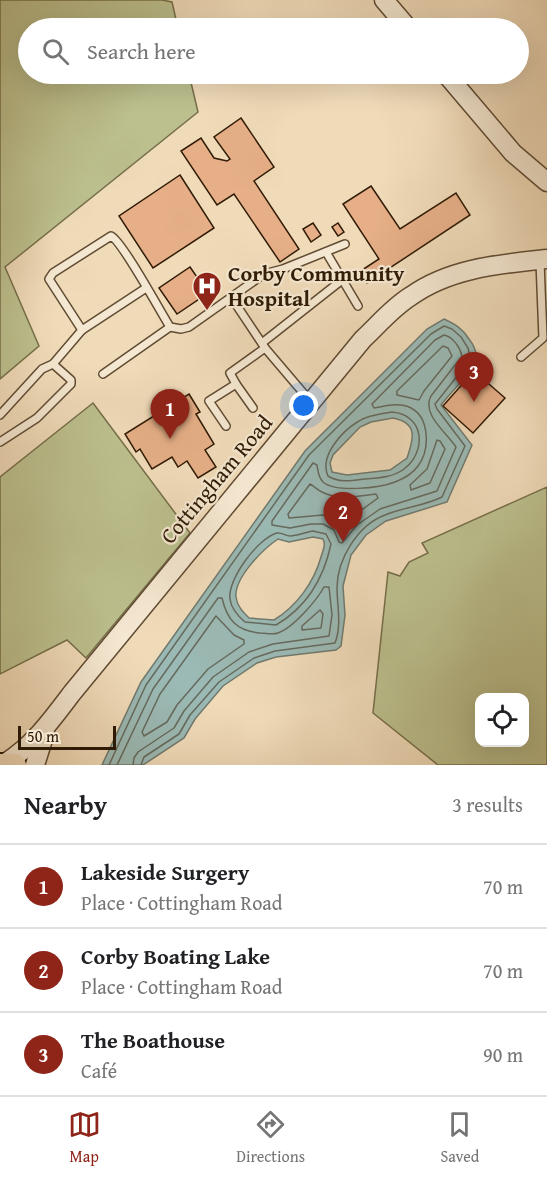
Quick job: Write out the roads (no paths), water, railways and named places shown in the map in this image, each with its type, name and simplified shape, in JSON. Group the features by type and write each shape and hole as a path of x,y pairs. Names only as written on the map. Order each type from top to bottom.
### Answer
{"highway":[{"path":"2,765 15,765"}],"street":[{"path":"384,0 399,18"},
{"path":"454,84 513,153 547,182"},
{"name":"Cottingham Road","path":"2,765 23,750 46,728 72,693 363,339 410,296 446,277 482,267 544,260"},
{"name":"Cottingham Road","path":"35,765 46,728"}],"lane":[{"path":"82,330 49,279 53,273 111,236 116,238 170,327"},
{"path":"103,374 170,327 181,329 189,327 264,274 283,269 345,244"},
{"path":"326,252 358,306"},
{"path":"521,357 543,338 544,260"},
{"path":"252,408 230,373 342,280"},
{"path":"0,415 42,369 53,364 82,330 147,288"},
{"path":"231,297 264,346 311,402"},
{"path":"0,442 37,418 71,384 71,380 65,373 53,364"},
{"path":"226,426 209,401 236,384"}],"water":[{"path":"444,319 467,335 474,347 476,356 472,368 441,405 472,445 447,502 386,521 366,535 351,555 343,586 345,615 341,646 336,650 276,657 257,663 223,686 195,719 184,738 143,765 102,765 141,682 305,451 427,329","holes":["393,418 407,424 412,432 407,458 390,470 347,475 332,472 330,463 333,455 360,427 371,422","313,537 323,539 324,548 318,566 304,593 274,620 249,618 239,606 236,597 244,573 278,539 289,542"]}],"place":[{"name":"Corby Community Hospital","path":"207,312"},
{"name":"The Boathouse","path":"474,402"},
{"name":"Lakeside Surgery","path":"170,439"},
{"name":"Corby Boating Lake","path":"343,542"}]}
